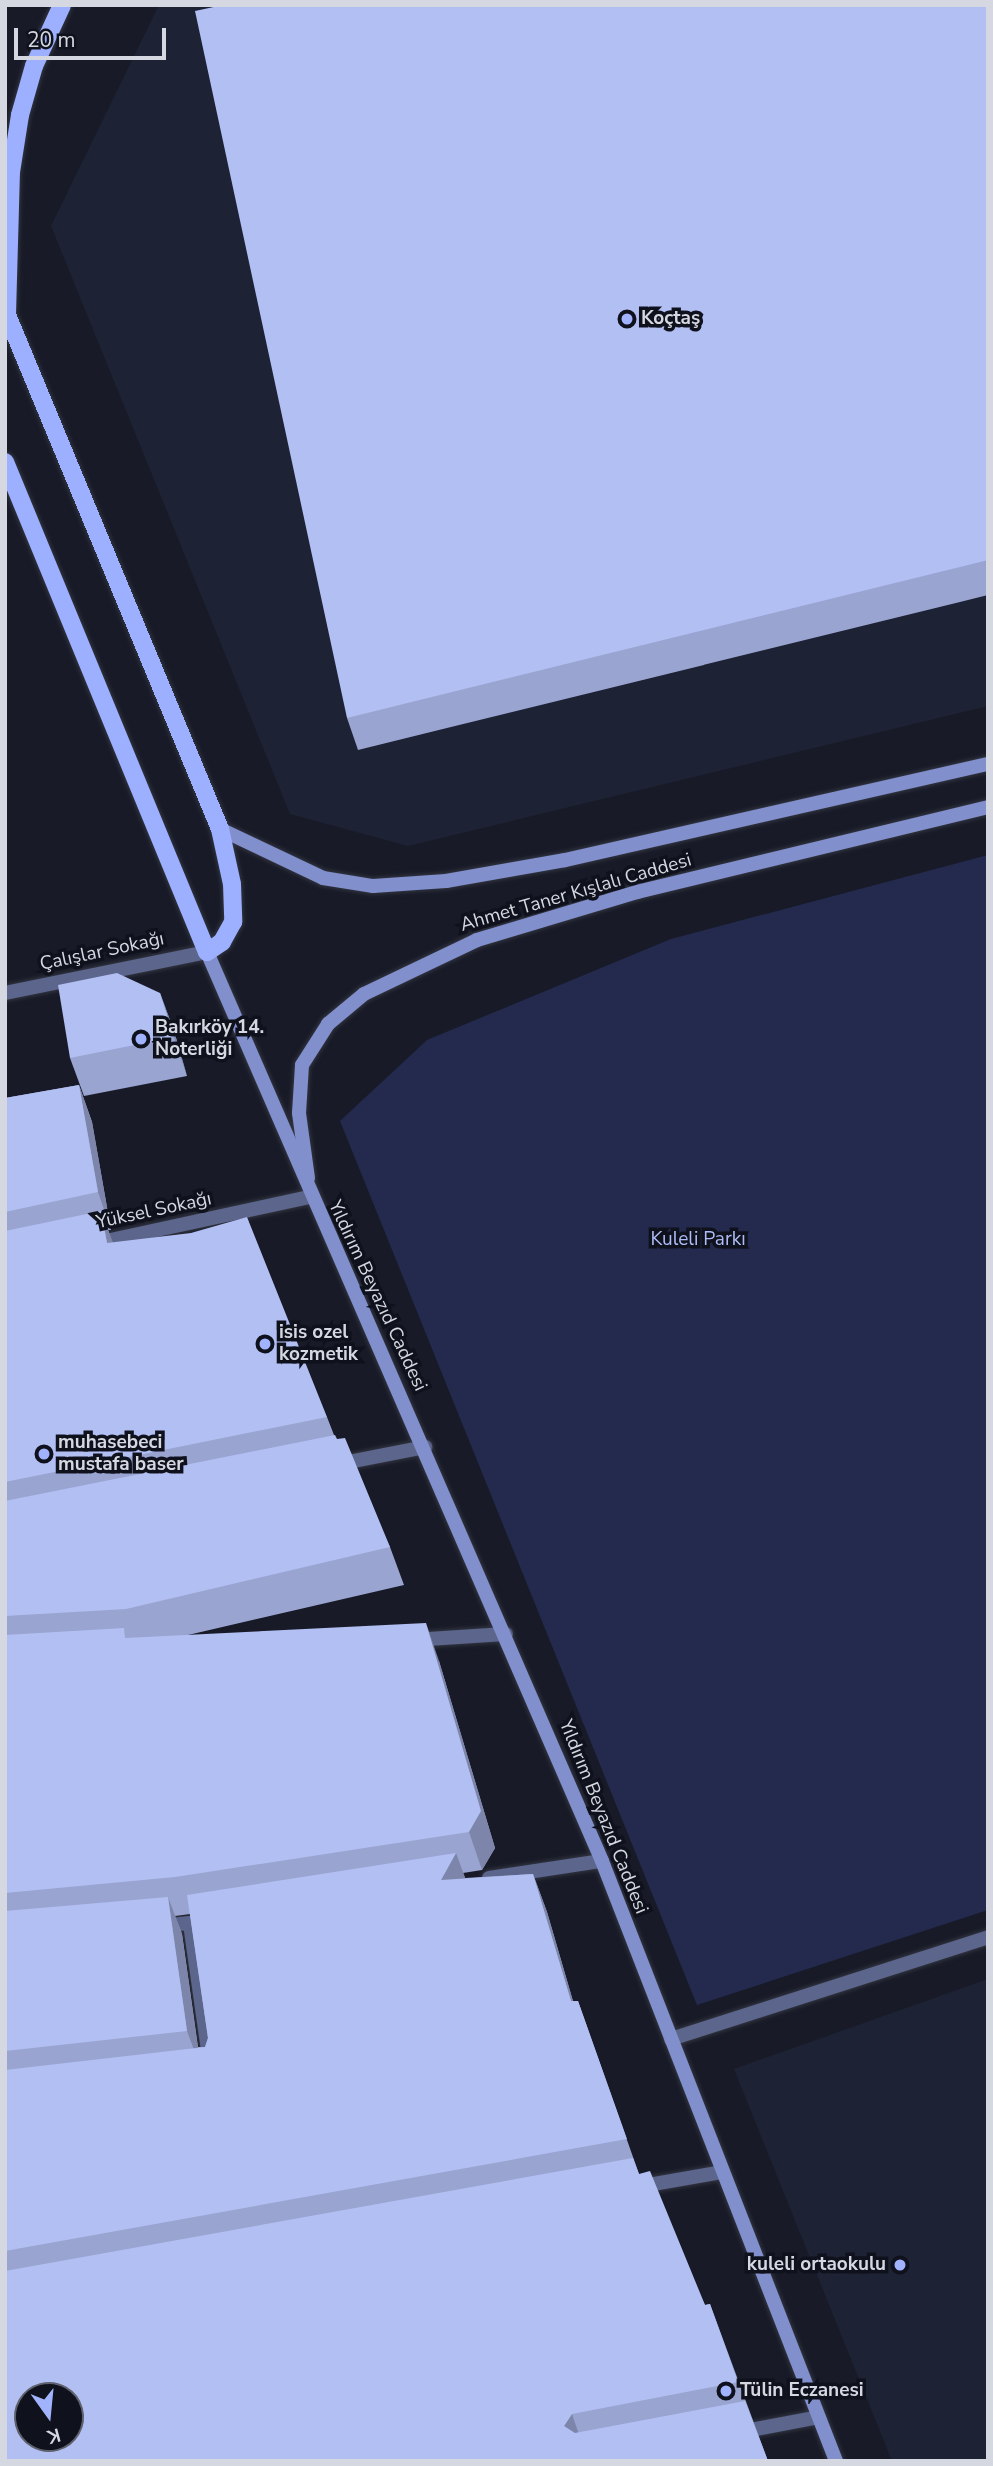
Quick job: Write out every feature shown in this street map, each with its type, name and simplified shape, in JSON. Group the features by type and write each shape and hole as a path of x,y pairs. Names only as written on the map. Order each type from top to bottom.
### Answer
{"main road":[{"path":"5,462 207,952 222,942 233,922 232,884 220,829 6,312 11,172 20,115 34,66 62,5"},
{"name":"Ahmet Taner Kışlalı Caddesi","path":"220,829 323,878 373,886 446,881 565,860 988,764"},
{"name":"Ahmet Taner Kışlalı Caddesi","path":"310,1197 299,1113 302,1065 328,1024 363,994 477,940 637,891 988,807"},
{"name":"Yıldırım Beyazıd Caddesi","path":"207,952 310,1197 425,1447 602,1861 836,2461"}],"street":[{"name":"Çalışlar Sokağı","path":"5,993 207,952"},
{"name":"Yüksel Sokağı","path":"72,1248 310,1197"},
{"path":"317,1469 425,1447"},
{"path":"395,1641 506,1634"},
{"path":"478,1880 602,1861"},
{"path":"137,1928 190,1924 231,1917"},
{"path":"190,1924 212,2077"},
{"path":"671,2039 988,1937"},
{"path":"627,2189 722,2172"},
{"path":"723,2435 819,2417"}],"shaded area":[{"name":"Koçtaş","path":"159,5 988,5 988,706 408,846 290,814 51,226"},
{"name":"kuleli ortaokulu","path":"988,1979 988,2461 892,2461 734,2069"}],"green space":[{"name":"Kuleli Parkı","path":"988,855 988,1910 697,2005 340,1121 427,1040 671,939"}],"building":[{"name":"Koçtaş","path":"223,5 988,5 988,560 347,718 195,11"},
{"path":"117,973 160,993 174,1037 70,1058 58,985"},
{"path":"79,1085 98,1192 5,1212 5,1098"},
{"path":"101,1211 107,1243 191,1233 247,1217 327,1417 5,1482 5,1231"},
{"path":"335,1435 337,1439 345,1438 390,1547 126,1609 5,1616 5,1501"},
{"path":"426,1623 481,1811 469,1832 175,1877 5,1893 5,1635 124,1628 125,1638"},
{"path":"456,1853 441,1880 533,1874 571,2001 578,2001 627,2139 5,2251 5,2070 205,2047 208,2038 187,1895"},
{"path":"168,1897 187,2031 5,2051 5,1911"},
{"path":"633,2158 639,2174 650,2171 705,2305 710,2304 738,2382 572,2414 564,2426 575,2433 745,2401 768,2461 5,2461 5,2271"}],"place":[{"name":"Koçtaş","path":"627,319"},
{"name":"Bakırköy 14. Noterliği","path":"141,1039"},
{"name":"isis ozel kozmetik","path":"265,1344"},
{"name":"muhasebeci mustafa baser","path":"44,1454"},
{"name":"kuleli ortaokulu","path":"900,2265"},
{"name":"Tülin Eczanesi","path":"726,2391"}]}
